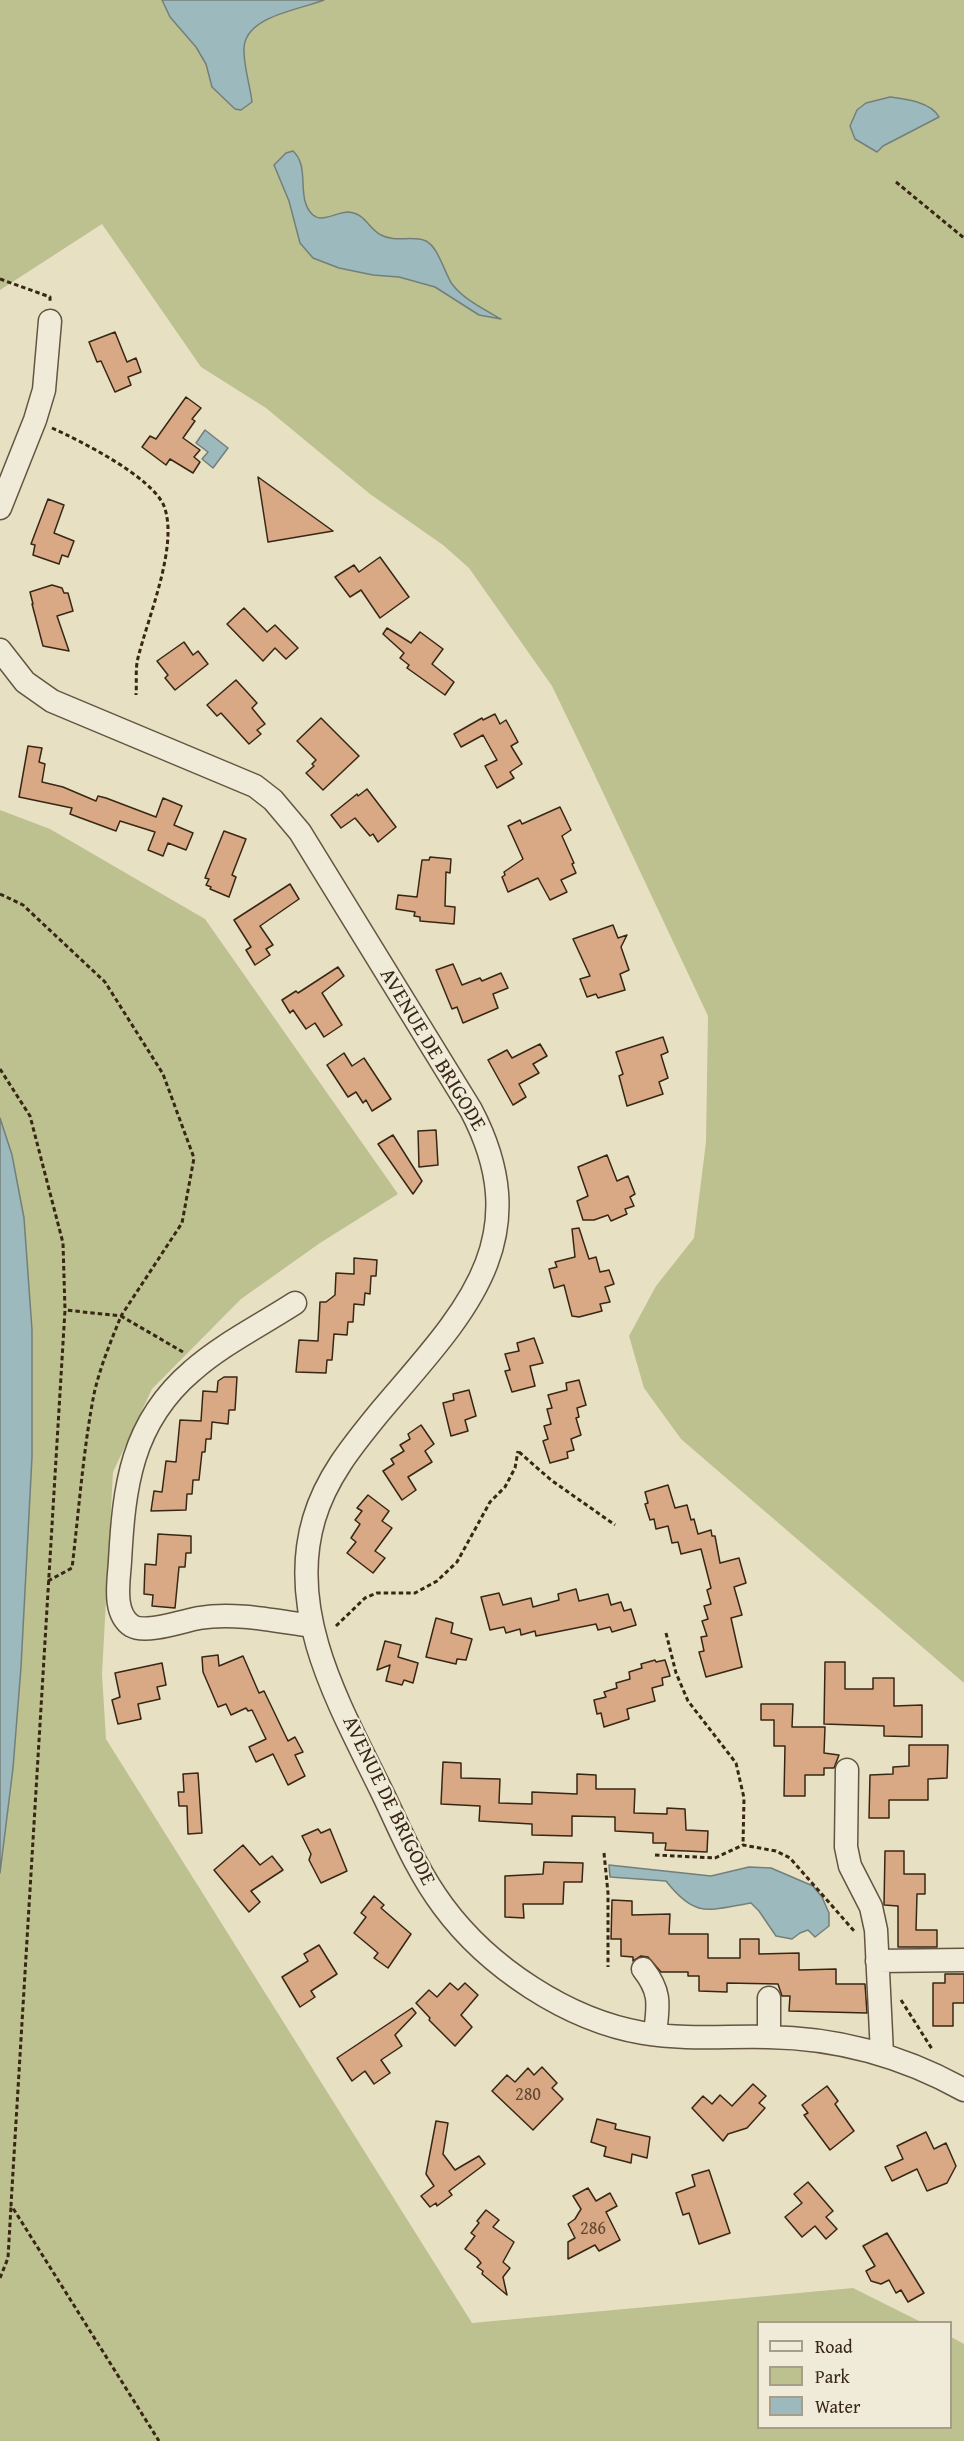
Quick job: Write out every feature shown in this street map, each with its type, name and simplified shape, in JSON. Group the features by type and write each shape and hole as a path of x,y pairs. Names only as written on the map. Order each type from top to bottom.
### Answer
{"street":[{"path":"0,508 35,420 44,390 50,321"},
{"name":"AVENUE DE BRIGODE","path":"0,650 25,682 52,701 244,780 273,800 300,832 471,1110 489,1151 495,1178 497,1209 493,1240 485,1270 464,1309 354,1443 328,1484 315,1514 306,1560 306,1585 312,1626 327,1676 415,1861 433,1892 454,1920 499,1964 542,1993 596,2019 627,2029 694,2038 769,2037 829,2042 882,2054 922,2069 964,2090"},
{"path":"294,1303 191,1372 161,1405 144,1433 137,1449 123,1504 118,1597 123,1616 132,1626 145,1629 202,1617 222,1616 312,1626"},
{"path":"847,1770 848,1857 853,1875 871,1907 876,1930 882,2054"},
{"path":"878,1961 964,1960"},
{"path":"643,1969 652,1980 659,1997 655,2034"},
{"path":"769,1998 769,2037"}],"path":[{"path":"896,182 964,238"},
{"path":"0,279 50,297 50,321"},
{"path":"35,420 93,446 145,483 164,505 169,543 137,661 136,694"},
{"path":"0,894 23,904 105,982 163,1074 194,1158 182,1223 121,1316 102,1366 94,1393 84,1455 72,1568 48,1581"},
{"path":"0,1070 30,1116 63,1242 65,1310 8,2258 0,2278"},
{"path":"65,1310 121,1316 203,1363"},
{"path":"336,1626 365,1598 377,1593 415,1593 437,1581 457,1562 490,1502 505,1487 515,1468 518,1451 550,1480 615,1525"},
{"path":"666,1633 676,1673 688,1701 736,1764 744,1798 743,1845"},
{"path":"656,1855 715,1858 743,1845 776,1851 790,1858 855,1933"},
{"path":"604,1853 608,1893 608,1967"},
{"path":"896,1992 932,2049"},
{"path":"11,2205 159,2441"}],"green space":[{"path":"0,0 964,0 964,1683 681,1439 644,1388 629,1336 656,1286 694,1238 706,1142 708,1016 552,686 469,568 443,545 370,494 266,408 201,367 102,224 0,290"},
{"path":"0,810 50,829 205,919 398,1194 320,1243 241,1299 152,1389 113,1472 102,1674 106,1739 472,2323 853,2288 919,2321 757,2321 757,2429 952,2429 952,2338 964,2344 964,2441 0,2441 0,1873 13,1768 21,1667 32,1457 32,1330 24,1218 12,1155 0,1118"}],"water":[{"path":"162,0 324,0 274,16 252,30 246,39 244,51 252,102 241,110 235,109 212,87 206,64 196,47 170,17"},
{"path":"890,97 924,105 939,117 883,146 877,152 855,139 850,126 857,110 866,103"},
{"path":"293,151 301,166 305,200 313,215 321,218 344,212 354,213 386,237 426,241 431,244 452,284 462,295 501,319 479,315 435,287 399,277 373,275 339,268 313,258 300,243 289,201 274,165 286,153"},
{"path":"205,430 228,448 213,468 202,459 208,452 196,443"},
{"path":"0,1118 12,1155 24,1218 32,1330 32,1457 21,1667 13,1768 0,1873"},
{"path":"609,1865 711,1876 749,1867 771,1868 813,1886 822,1897 829,1913 829,1926 815,1937 808,1930 792,1939 776,1936 751,1903 713,1909 695,1907 666,1881 610,1877"}],"building":[{"path":"115,332 127,362 136,358 141,372 128,377 131,385 115,392 101,361 97,362 89,342"},
{"path":"186,397 201,408 192,419 195,421 183,438 200,450 194,457 200,462 193,473 170,459 166,465 142,447 150,436 156,439"},
{"path":"258,477 333,531 268,542"},
{"path":"48,499 64,505 54,533 74,541 68,557 62,555 59,564 33,555 35,545 31,544"},
{"path":"380,557 409,597 380,618 361,590 350,597 335,577 354,565 359,572"},
{"path":"52,585 68,593 73,611 57,616 69,651 43,646 32,604 30,592"},
{"path":"244,608 267,632 275,625 298,648 286,659 275,648 263,661 227,624"},
{"path":"387,628 411,643 420,632 443,649 432,664 454,682 445,695 407,668 409,665 400,658 404,653 383,634"},
{"path":"184,642 193,655 198,651 208,664 175,690 165,678 168,675 157,661"},
{"path":"236,680 257,703 252,708 265,724 257,730 261,734 249,744 221,713 217,716 207,705"},
{"path":"495,714 500,724 506,720 518,742 511,746 522,764 510,772 514,778 497,788 485,766 497,760 483,735 461,747 454,734 482,718 483,720"},
{"path":"321,718 359,756 323,790 306,773 314,766 312,764 316,760 297,741"},
{"path":"28,746 42,748 39,762 45,764 42,782 63,787 96,801 98,796 106,798 156,817 163,798 182,806 174,825 193,833 186,850 168,843 163,856 148,850 155,832 120,821 116,831 70,814 72,808 19,797"},
{"path":"367,789 396,827 378,842 373,834 370,836 355,818 341,828 331,815 357,794 358,796"},
{"path":"560,807 571,830 562,836 576,873 561,880 567,892 550,900 538,878 508,892 502,877 505,875 504,872 523,859 508,826 520,820 522,824"},
{"path":"224,831 246,839 232,875 236,877 229,897 210,889 211,887 206,885 209,879 205,878"},
{"path":"430,857 451,859 450,873 446,872 445,906 455,907 454,924 420,921 420,917 414,916 415,912 396,909 398,895 417,897 422,860 429,860"},
{"path":"290,884 299,899 260,926 273,945 266,949 270,955 255,965 246,950 251,947 234,920"},
{"path":"613,925 618,938 627,935 621,947 629,970 620,974 625,990 598,998 596,994 587,997 580,979 590,976 573,939"},
{"path":"453,964 462,985 480,978 482,981 501,973 508,988 493,994 498,1008 463,1023 457,1007 452,1009 436,970"},
{"path":"338,967 344,976 322,993 342,1025 324,1037 315,1023 306,1029 293,1010 290,1013 282,1000 296,991 298,993"},
{"path":"663,1037 668,1052 661,1055 668,1078 659,1082 663,1094 627,1106 619,1076 623,1074 616,1052"},
{"path":"540,1044 547,1056 533,1064 539,1073 519,1084 526,1097 513,1105 488,1060 507,1050 512,1058"},
{"path":"344,1053 352,1066 364,1058 391,1099 372,1111 366,1100 363,1103 356,1092 348,1097 327,1065"},
{"path":"436,1130 438,1165 419,1167 418,1131"},
{"path":"393,1135 422,1181 413,1194 378,1144"},
{"path":"607,1155 617,1181 628,1176 635,1194 630,1197 634,1206 625,1209 627,1214 611,1221 608,1215 594,1220 583,1220 577,1201 588,1196 578,1167"},
{"path":"579,1228 589,1259 596,1257 600,1272 609,1270 614,1284 605,1287 610,1302 600,1304 602,1311 579,1317 572,1316 564,1285 554,1288 549,1269 557,1267 555,1262 575,1257 572,1229"},
{"path":"354,1258 377,1260 376,1276 371,1276 370,1294 365,1293 364,1305 354,1304 353,1322 348,1322 347,1335 334,1334 332,1360 327,1360 326,1373 296,1372 299,1340 318,1341 320,1302 326,1302 335,1295 336,1273 354,1274"},
{"path":"534,1338 543,1363 530,1366 535,1386 512,1392 505,1371 510,1370 505,1354 519,1351 517,1343"},
{"path":"224,1377 237,1377 235,1410 229,1410 228,1424 212,1422 211,1439 206,1439 205,1452 202,1452 199,1480 193,1480 192,1494 187,1494 186,1510 151,1511 154,1491 162,1492 166,1461 176,1462 180,1420 201,1421 203,1391 217,1392 218,1381"},
{"path":"579,1380 586,1405 577,1408 579,1417 576,1418 581,1435 571,1439 574,1450 567,1452 568,1458 550,1463 543,1441 548,1439 544,1426 551,1424 547,1409 552,1408 548,1395 567,1390 566,1383"},
{"path":"469,1390 476,1416 465,1420 468,1431 451,1436 443,1403 454,1400 453,1394"},
{"path":"421,1425 434,1444 425,1451 432,1462 408,1477 416,1490 402,1500 383,1471 394,1464 391,1459 404,1451 400,1445 410,1439 408,1434"},
{"path":"668,1485 675,1508 687,1505 698,1534 711,1530 712,1536 715,1536 720,1563 739,1558 746,1583 734,1587 742,1615 731,1618 742,1667 706,1677 699,1652 704,1651 701,1637 707,1636 702,1621 708,1619 704,1606 711,1604 707,1590 711,1588 701,1549 681,1554 678,1542 672,1543 668,1526 656,1529 654,1519 650,1520 645,1504 648,1503 645,1492"},
{"path":"368,1495 389,1511 382,1521 392,1528 375,1551 385,1558 373,1573 347,1553 356,1542 351,1538 360,1524 355,1520 362,1511 357,1508"},
{"path":"158,1534 191,1536 191,1553 186,1553 185,1567 179,1567 175,1608 152,1606 153,1595 144,1594 145,1564 156,1565"},
{"path":"576,1589 579,1601 608,1594 611,1605 621,1602 624,1611 631,1609 636,1625 612,1632 610,1627 598,1630 596,1624 536,1636 535,1631 521,1635 520,1629 506,1633 504,1627 490,1630 481,1597 499,1593 503,1605 531,1598 533,1607 559,1600 558,1594"},
{"path":"436,1618 453,1623 451,1633 472,1639 466,1660 457,1659 456,1664 426,1657"},
{"path":"385,1641 401,1645 398,1657 418,1663 413,1683 404,1680 402,1685 386,1681 390,1665 377,1670"},
{"path":"218,1655 219,1666 243,1656 259,1693 264,1691 288,1741 295,1737 303,1752 295,1755 305,1776 288,1785 273,1754 256,1762 249,1747 266,1739 252,1710 248,1711 246,1708 231,1715 226,1704 218,1707 203,1672 202,1657"},
{"path":"655,1660 656,1662 665,1660 670,1676 662,1678 663,1685 652,1688 655,1701 627,1709 629,1719 604,1727 601,1713 597,1714 594,1700 606,1697 604,1692 617,1688 616,1683 630,1679 629,1672 642,1668 641,1664"},
{"path":"825,1662 845,1662 845,1689 873,1689 873,1678 894,1678 894,1706 922,1705 922,1737 884,1736 884,1726 824,1724"},
{"path":"162,1663 166,1685 157,1687 160,1699 138,1704 141,1719 118,1724 112,1700 120,1697 115,1673"},
{"path":"761,1704 793,1704 792,1727 825,1727 824,1753 839,1755 834,1768 824,1768 824,1775 805,1775 805,1796 784,1796 785,1746 774,1746 774,1720 761,1720"},
{"path":"909,1745 948,1745 947,1778 928,1779 928,1800 889,1800 889,1818 869,1818 870,1775 893,1774 893,1767 909,1766"},
{"path":"443,1762 461,1763 461,1778 500,1779 499,1803 532,1804 532,1792 577,1794 577,1774 596,1775 596,1789 635,1789 634,1813 667,1814 667,1808 685,1809 686,1830 708,1831 707,1852 665,1850 666,1843 653,1843 653,1833 615,1831 615,1817 572,1816 572,1836 532,1835 532,1824 479,1821 480,1806 441,1804"},
{"path":"198,1773 202,1833 188,1834 187,1806 179,1806 178,1792 184,1792 183,1774"},
{"path":"318,1829 321,1833 330,1829 347,1871 321,1883 309,1860 311,1854 302,1836"},
{"path":"243,1845 260,1865 272,1856 283,1870 251,1891 260,1902 249,1912 214,1870"},
{"path":"885,1851 904,1851 904,1874 925,1874 925,1894 917,1894 916,1930 937,1930 937,1947 898,1947 898,1906 884,1905"},
{"path":"544,1862 583,1863 582,1882 564,1882 563,1904 523,1904 524,1918 505,1917 505,1876 543,1874"},
{"path":"374,1896 384,1905 381,1908 411,1934 388,1968 374,1958 378,1953 354,1933 366,1917 361,1913"},
{"path":"612,1900 632,1901 632,1915 670,1914 669,1934 708,1934 708,1958 740,1958 740,1939 759,1939 759,1954 799,1953 799,1970 836,1969 836,1984 865,1984 867,2013 789,2011 790,1996 782,1996 778,1984 727,1983 727,1992 699,1991 699,1976 688,1976 688,1972 661,1972 648,1957 641,1956 633,1961 633,1957 621,1956 621,1939 611,1939"},
{"path":"319,1945 337,1974 311,1991 315,1997 300,2007 282,1977 308,1961 304,1954"},
{"path":"945,1974 964,1974 964,2003 953,2003 953,2026 933,2026 933,1983 945,1983"},
{"path":"450,1983 458,1990 465,1983 478,1995 461,2015 472,2027 455,2046 416,2003 429,1990 437,1997"},
{"path":"412,2008 416,2013 395,2035 402,2046 381,2060 390,2073 374,2084 365,2071 352,2081 337,2058"},
{"path":"542,2067 557,2083 552,2088 563,2099 533,2130 492,2091 507,2075 515,2082 528,2068 534,2075"},
{"path":"753,2084 766,2096 759,2103 765,2108 747,2128 728,2134 723,2141 692,2108 703,2096 712,2104 720,2095 732,2106"},
{"path":"827,2086 838,2101 835,2104 854,2131 830,2150 804,2115 808,2113 802,2105"},
{"path":"597,2119 616,2124 615,2129 650,2137 647,2158 632,2154 631,2163 604,2156 606,2147 591,2142"},
{"path":"436,2121 448,2123 443,2154 455,2170 479,2156 485,2164 449,2191 452,2195 437,2206 436,2203 430,2207 421,2196 434,2186 426,2174"},
{"path":"926,2132 934,2149 946,2143 956,2166 947,2183 927,2191 917,2169 892,2181 885,2167 903,2159 897,2146"},
{"path":"709,2170 730,2233 699,2244 689,2213 683,2215 676,2193 695,2186 692,2175"},
{"path":"808,2182 833,2211 826,2217 837,2229 826,2239 815,2226 802,2237 785,2217 802,2203 794,2194"},
{"path":"588,2188 596,2201 610,2193 617,2206 606,2212 620,2240 599,2251 595,2245 568,2259 568,2242 575,2238 568,2224 575,2219 581,2209 573,2196"},
{"path":"486,2210 499,2220 493,2227 514,2242 503,2262 510,2268 503,2277 507,2295 482,2274 483,2271 477,2267 481,2263 465,2249 475,2236 471,2233 479,2223 477,2221"},
{"path":"887,2233 924,2293 908,2302 901,2290 896,2293 889,2280 881,2284 871,2281 866,2271 875,2266 863,2246"}]}
